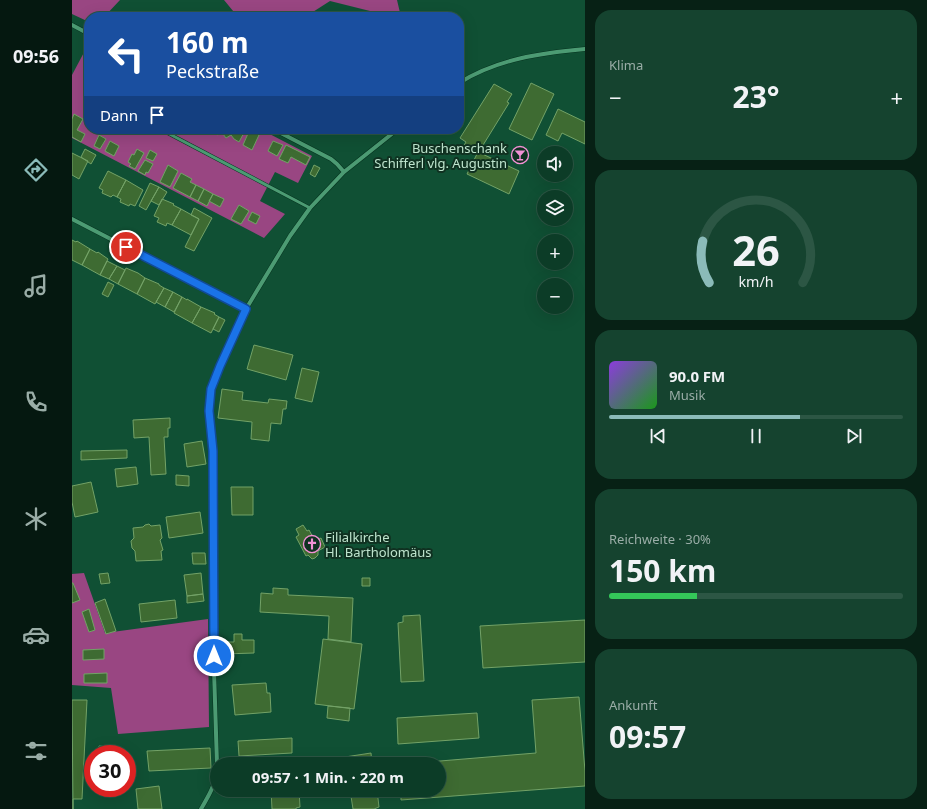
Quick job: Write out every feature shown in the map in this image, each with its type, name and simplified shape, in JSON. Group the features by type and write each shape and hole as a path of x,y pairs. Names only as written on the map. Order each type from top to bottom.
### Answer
{"street":[{"path":"72,25 84,31"},
{"path":"464,80 500,63 547,52 585,49"},
{"path":"283,134 331,159 338,164 344,172"},
{"path":"217,757 214,670 213,451 209,411 211,389 246,309 290,236 310,208 344,172 392,134"},
{"path":"72,219 246,309"},
{"path":"201,809 210,794"}],"lane":[{"path":"169,134 310,208"}],"shaded area":[{"path":"72,0 120,0 109,12 84,12 84,20 72,14"},
{"path":"224,0 397,0 400,12 374,12 330,1 313,12 234,12"},
{"path":"84,52 84,134 270,134 312,156 298,183 275,172 260,201 285,214 264,238 72,138 72,75"},
{"path":"84,573 105,633 208,619 209,727 118,734 111,688 72,685 72,574"}],"building":[{"path":"531,83 554,94 532,140 509,129"},
{"path":"494,84 512,94 507,102 509,103 480,150 474,147 471,152 463,147 466,142 460,138 464,134 464,132"},
{"path":"558,109 585,122 585,144 562,133 558,141 546,135"},
{"path":"74,114 83,119 77,130 85,134 81,142 72,137 72,119"},
{"path":"223,134 243,134 239,142 231,135 226,138"},
{"path":"248,134 259,135 252,150 243,145"},
{"path":"99,135 106,139 100,149 94,146"},
{"path":"110,141 119,146 114,156 105,151"},
{"path":"273,141 283,145 277,156 268,151"},
{"path":"286,145 310,157 306,165 291,157 288,163 279,159"},
{"path":"85,149 96,155 91,164 81,157"},
{"path":"137,149 144,153 135,169 129,166 131,164 128,162 132,154 134,155"},
{"path":"150,150 157,154 153,161 146,158"},
{"path":"478,152 519,171 509,194 467,174"},
{"path":"72,153 88,161 79,179 72,175"},
{"path":"145,160 153,164 148,173 146,172 145,175 138,171"},
{"path":"168,165 178,171 170,187 160,182"},
{"path":"314,165 320,168 315,177 310,174"},
{"path":"108,171 126,180 117,197 113,195 111,197 102,193 103,190 99,188"},
{"path":"181,173 192,179 190,182 196,185 190,197 173,188"},
{"path":"126,180 143,190 135,206 130,204 129,206 120,202 121,199 117,197"},
{"path":"150,183 159,187 146,210 139,206"},
{"path":"196,185 204,189 198,201 190,197"},
{"path":"159,187 167,192 159,205 151,201"},
{"path":"204,189 213,194 207,206 198,201"},
{"path":"213,194 224,199 220,207 209,201"},
{"path":"162,199 181,209 172,225 167,223 166,226 157,222 159,218 154,216"},
{"path":"239,205 249,211 241,224 231,219"},
{"path":"194,208 212,218 194,251 185,247 199,219 191,215"},
{"path":"181,209 199,219 191,235 172,225"},
{"path":"252,212 260,216 256,224 248,220"},
{"path":"72,240 77,241 90,249 82,265 72,260"},
{"path":"90,249 97,253 98,252 108,259 100,275 82,265"},
{"path":"107,261 117,266 109,279 100,275"},
{"path":"117,266 125,270 118,284 109,279"},
{"path":"126,268 145,278 137,294 118,284"},
{"path":"145,278 159,284 164,288 155,304 137,294"},
{"path":"108,282 114,285 108,297 102,294"},
{"path":"164,288 173,292 165,307 156,302"},
{"path":"173,292 182,297 174,312 165,307"},
{"path":"182,297 201,307 192,323 174,313"},
{"path":"201,307 215,313 214,314 219,317 211,333 192,323"},
{"path":"219,317 225,320 219,332 213,329"},
{"path":"254,345 293,355 286,380 247,369"},
{"path":"302,368 319,372 312,402 295,398"},
{"path":"222,389 243,392 242,400 268,403 269,399 287,401 286,409 283,409 281,424 271,423 269,441 251,439 252,422 218,418"},
{"path":"170,418 168,437 164,437 166,474 151,475 149,437 134,438 133,420"},
{"path":"202,441 206,464 187,467 184,444"},
{"path":"127,450 127,458 81,460 81,451"},
{"path":"136,467 138,484 117,487 115,469"},
{"path":"176,475 189,476 189,486 176,485"},
{"path":"91,482 98,512 75,517 72,502 72,486"},
{"path":"231,487 253,487 253,515 232,515"},
{"path":"200,512 203,533 169,538 166,517"},
{"path":"149,524 151,526 160,525 162,538 160,540 163,550 161,551 162,560 136,561 135,551 132,548 131,541 134,538 133,528 143,527"},
{"name":"Filialkirche Hl. Bartholomäus","path":"303,525 307,531 309,530 315,541 321,538 325,547 318,551 318,555 312,559 308,555 306,556 296,537 299,535 296,529"},
{"path":"192,553 205,553 206,564 193,564"},
{"path":"108,573 110,583 101,584 99,574"},
{"path":"201,573 203,594 187,596 184,575"},
{"path":"362,578 370,578 370,586 362,586"},
{"path":"72,583 80,600 72,603"},
{"path":"273,588 288,589 288,595 353,598 351,642 328,639 329,616 260,612 261,593 273,594"},
{"path":"203,594 204,601 187,603 187,596"},
{"path":"105,599 116,631 106,634 95,603"},
{"path":"175,600 177,618 141,622 139,604"},
{"path":"89,609 95,630 89,632 82,612"},
{"path":"420,615 424,681 401,682 398,623 403,622 403,616"},
{"path":"585,620 585,662 483,668 480,626"},
{"path":"234,634 242,634 242,640 254,640 254,653 223,654 223,642 234,642"},
{"path":"323,639 362,644 354,709 315,704"},
{"path":"104,649 104,659 83,660 83,650"},
{"path":"107,673 107,683 84,683 84,674"},
{"path":"266,683 267,693 270,693 271,712 235,715 232,685"},
{"path":"579,697 585,786 446,797 446,760 536,753 532,700"},
{"path":"72,700 87,700 82,799 73,799 73,809"},
{"path":"328,706 350,708 349,721 327,718"},
{"path":"477,713 479,738 398,744 397,718"},
{"path":"292,738 292,753 239,756 238,741"},
{"path":"210,748 210,768 149,771 147,751"},
{"path":"371,753 371,757 345,757"},
{"path":"159,786 162,809 138,809 136,789"},
{"path":"271,797 299,797 300,807 296,809 272,809"},
{"path":"351,797 378,797 379,807 374,809 353,809"},
{"path":"401,797 440,797 401,800"}],"place":[{"name":"Buschenschank Schifferl vlg. Augustin","path":"520,155"},
{"name":"Filialkirche Hl. Bartholomäus","path":"312,544"}],"route":[{"path":"126,247 246,309 211,389 209,411 213,451 214,656"}]}
